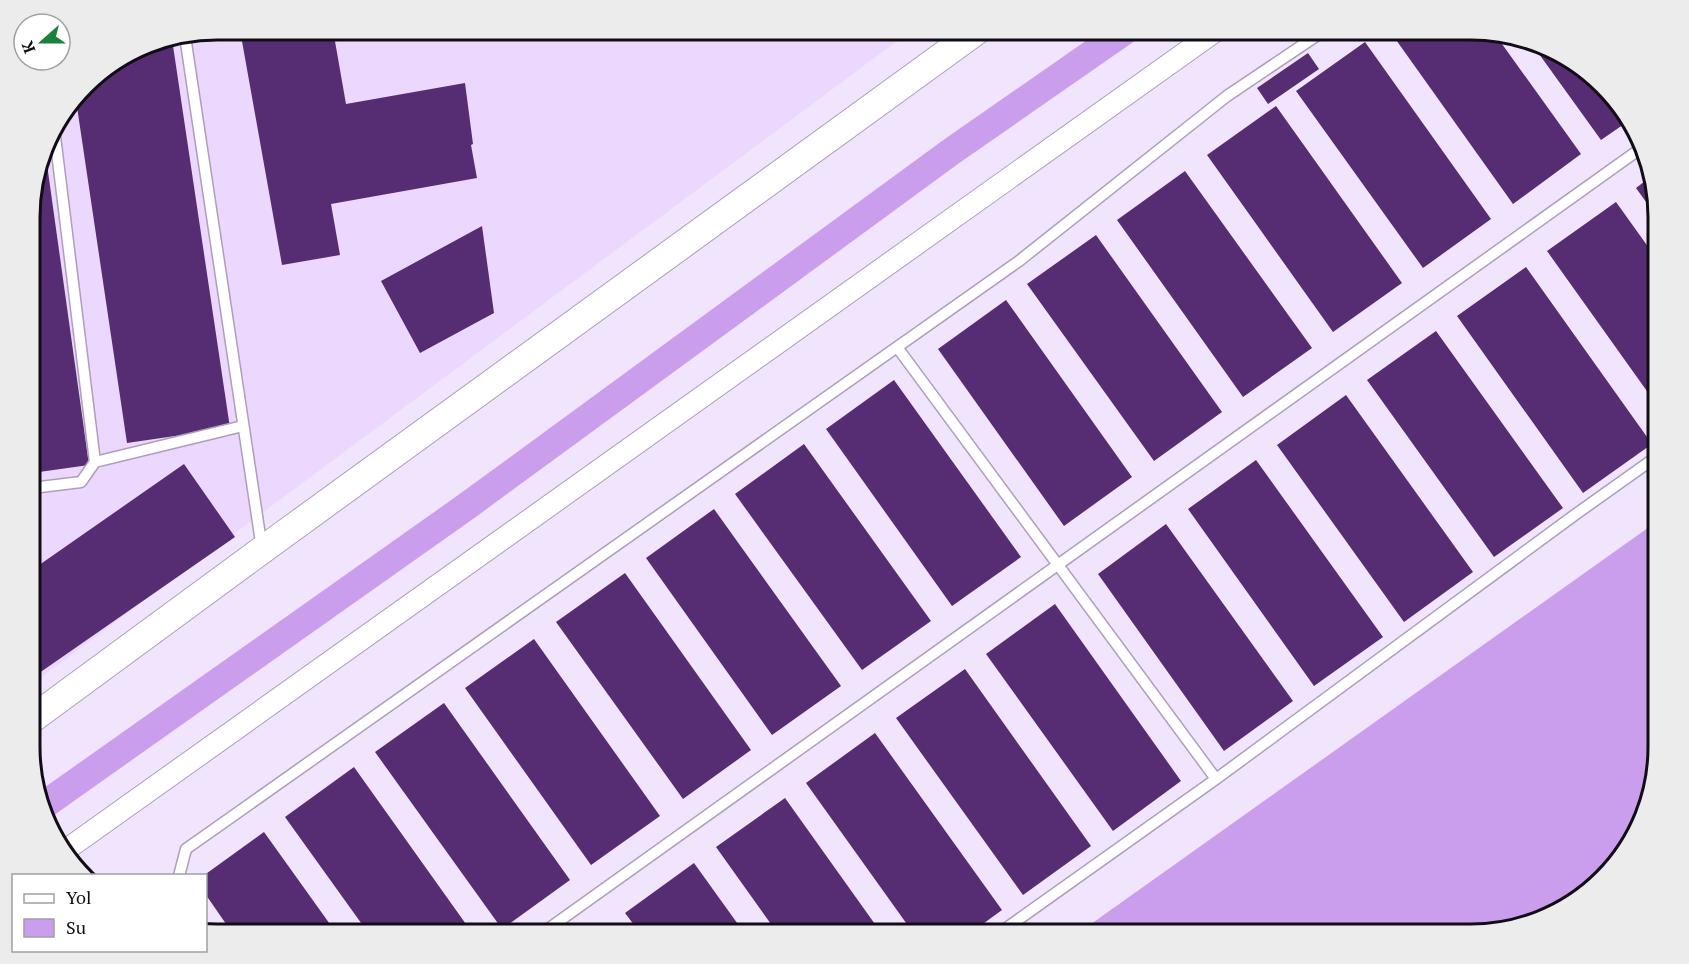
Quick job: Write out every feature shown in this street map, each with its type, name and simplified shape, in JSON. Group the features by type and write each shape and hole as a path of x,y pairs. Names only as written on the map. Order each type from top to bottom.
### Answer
{"street":[{"path":"41,712 963,41"},
{"path":"71,846 1202,41"}],"lane":[{"path":"180,874 186,849 1019,261 1227,96 1309,41"},
{"path":"186,44 262,550"},
{"path":"56,145 95,462"},
{"path":"555,924 1636,152"},
{"path":"897,347 1216,779"},
{"path":"41,487 81,482 95,462 243,426"},
{"path":"1013,923 1216,779 1648,463"}],"shaded area":[{"path":"217,41 897,41 41,677 42,194 50,160 70,119 101,84 119,70 160,50 194,42"}],"water":[{"path":"1648,528 1648,758 1645,781 1639,804 1625,835 1597,872 1570,894 1529,914 1483,923 1092,923"}],"building":[{"path":"242,41 335,41 346,104 465,83 473,144 471,145 477,178 331,204 340,255 282,265"},
{"path":"1397,41 1502,43 1581,154 1513,204"},
{"path":"1365,42 1491,219 1423,268 1296,91"},
{"path":"173,47 230,428 127,443 77,109 101,84 119,70 150,54"},
{"path":"1308,53 1319,69 1268,104 1257,88"},
{"path":"1539,54 1579,77 1597,92 1619,119 1622,125 1601,140"},
{"path":"1276,106 1402,283 1333,332 1207,155"},
{"path":"48,169 89,465 41,472 41,217 42,194"},
{"path":"1185,171 1312,348 1243,397 1117,220"},
{"path":"1645,181 1648,204 1636,188"},
{"path":"1616,202 1648,247 1648,393 1547,251"},
{"path":"482,226 494,313 420,353 381,281"},
{"path":"1096,235 1222,412 1154,461 1027,284"},
{"path":"1526,267 1648,438 1648,447 1583,493 1457,316"},
{"path":"1006,300 1132,477 1064,526 938,349"},
{"path":"1436,331 1563,508 1494,557 1367,380"},
{"path":"894,380 1021,557 952,606 826,429"},
{"path":"1346,395 1473,572 1404,622 1277,445"},
{"path":"804,444 931,621 862,670 735,494"},
{"path":"1256,460 1383,637 1314,686 1188,509"},
{"path":"184,464 235,537 41,672 41,564"},
{"path":"714,509 841,686 772,735 646,558"},
{"path":"1166,524 1293,701 1224,751 1098,574"},
{"path":"625,573 751,750 683,799 556,622"},
{"path":"1055,604 1181,781 1113,831 986,654"},
{"path":"534,639 660,816 591,865 465,688"},
{"path":"965,669 1091,846 1023,895 896,718"},
{"path":"444,703 570,880 509,924 498,924 375,752"},
{"path":"875,733 1002,910 984,923 906,923 806,783"},
{"path":"354,767 466,924 362,924 285,817"},
{"path":"785,798 874,923 771,924 716,847"},
{"path":"264,832 330,924 226,924 207,896 206,874"},
{"path":"694,863 738,924 633,924 625,913"}],"waterway":[{"path":"50,801 467,506 952,151 1110,41"}]}
